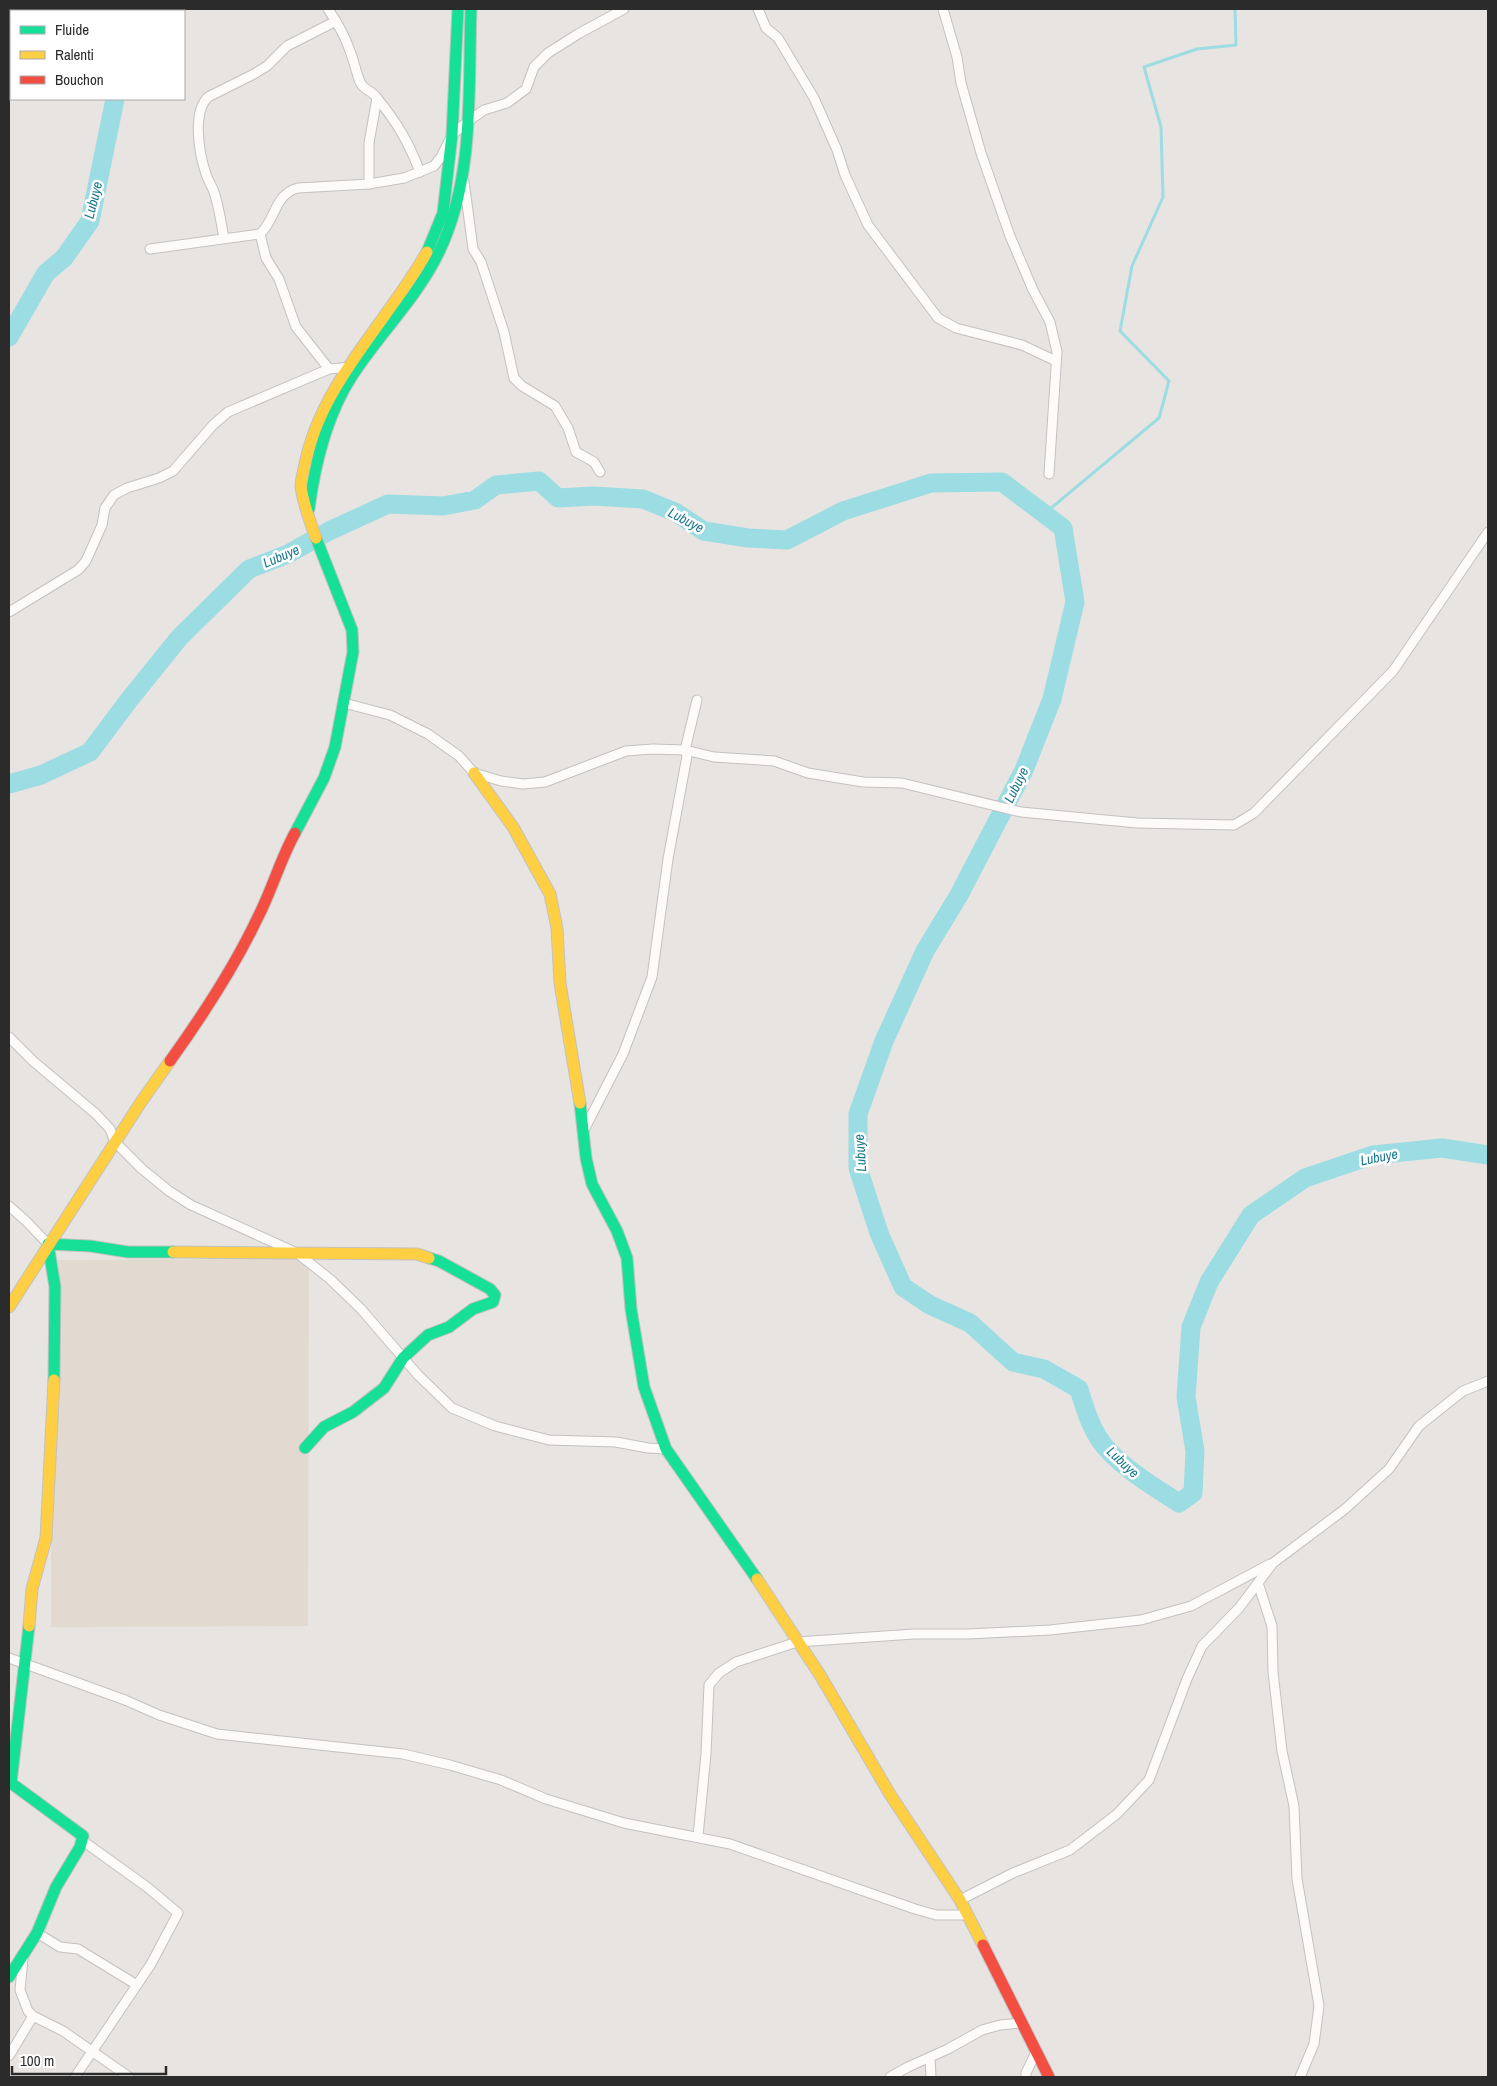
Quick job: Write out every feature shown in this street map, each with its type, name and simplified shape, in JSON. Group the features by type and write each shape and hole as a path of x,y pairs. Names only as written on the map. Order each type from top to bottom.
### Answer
{"street":[{"path":"328,9 336,20 350,51 363,88 374,93 397,122 411,148 420,172"},
{"path":"9,1307 141,1102 211,1003 259,916 290,841 324,778 335,747 354,652 352,630 309,520 312,487 318,458 333,413 351,378 354,367 415,273 430,246 443,213 452,135 458,9"},
{"path":"9,612 78,570 90,552 102,525 105,508 114,494 160,478 173,471 213,425 228,412 329,369 354,367 400,313 439,251 454,212 463,170 467,122 471,9"},
{"path":"150,249 260,234 266,228 281,198 288,190 369,184 420,172 434,166 441,157 452,135 467,122 484,110 507,103 526,89 534,67 548,53 586,29 624,9"},
{"path":"758,9 766,28 778,38 814,98 837,150 845,175 868,225 938,318 956,328 1022,345 1056,361"},
{"path":"943,9 957,57 961,83 980,153 1010,236 1033,290 1050,322 1057,352 1049,474"},
{"path":"224,238 214,192 206,176 200,155 198,115 202,104 208,97 267,66 287,46 336,20"},
{"path":"369,184 369,143 377,98"},
{"path":"463,170 473,249 481,262 504,332 514,378 522,386 555,406 568,428 576,452 594,462 600,472"},
{"path":"260,234 266,258 278,279 296,328 329,369"},
{"path":"474,773 501,781 522,784 545,782 626,751 653,748 685,750 714,757 774,761 808,773 863,782 902,784 1022,812 1137,823 1234,825 1254,813 1393,671 1488,532"},
{"path":"584,1130 623,1054 652,977 668,859 687,756 685,750 697,700"},
{"path":"344,703 390,715 428,734 459,756 474,773 513,827 550,894 557,928 560,982 584,1130 586,1158 592,1184 617,1231 627,1258 631,1309 644,1387 666,1449 748,1566 820,1675 891,1796 960,1900 1020,2023 1049,2077"},
{"path":"9,1036 33,1060 96,1114 110,1129 115,1142 142,1169 169,1191 191,1205 297,1253 342,1291 452,1408 495,1426 549,1440 616,1442 648,1448 666,1449"},
{"path":"9,1206 48,1244 54,1287 54,1390 46,1538 32,1589 26,1664 9,1784 80,1832 83,1836 83,1841 56,1887 37,1933 9,1977"},
{"path":"48,1244 90,1246 128,1252 417,1254 439,1262 485,1285 495,1295 493,1302 473,1309 449,1327 428,1335 403,1358 384,1388 353,1412 324,1427 305,1448"},
{"path":"698,1836 706,1754 709,1684 718,1673 736,1662 797,1642 914,1634 968,1634 1050,1630 1141,1620 1191,1606 1273,1563 1345,1509 1389,1469 1419,1426 1463,1391 1488,1381"},
{"path":"960,1900 1013,1873 1070,1850 1117,1814 1149,1780 1187,1678 1202,1646 1239,1608 1273,1563"},
{"path":"1258,1582 1272,1626 1273,1672 1282,1752 1294,1806 1297,1879 1319,2006 1314,2044 1300,2077"},
{"path":"9,1658 125,1700 159,1715 217,1734 403,1754 501,1780 546,1799 624,1823 698,1836 740,1847 936,1915 968,1915"},
{"path":"75,2077 151,1964 178,1913 147,1887 83,1841"},
{"path":"37,1933 60,1947 78,1949 137,1985"},
{"path":"25,1950 20,1971 20,1990 28,2010 33,2016 63,2031 129,2077"},
{"path":"9,2056 33,2016"},
{"path":"890,2077 982,2030 1000,2025 1020,2023"},
{"path":"1026,2077 1036,2052"},
{"path":"930,2057 932,2077"}],"shaded area":[{"path":"309,1259 308,1626 51,1627 51,1260"}],"waterway":[{"path":"1044,514 1159,418 1169,381 1120,331 1132,266 1163,197 1161,127 1144,67 1197,49 1236,45 1235,9"},
{"name":"Lubuye","path":"9,337 46,273 64,258 90,221 115,100"},
{"name":"Lubuye","path":"9,784 41,775 90,752 179,638 249,569 288,554 329,531 388,504 443,506 475,500 496,485 539,481 558,498 594,496 643,499 675,512 704,531 748,538 787,540 843,511 931,483 1002,482 1063,528 1075,602 1052,699 1024,770 959,895 925,951 884,1041 858,1114 858,1168 879,1233 903,1287 930,1305 970,1323 1013,1362 1044,1369 1079,1389 1093,1428 1107,1449 1132,1472 1179,1503 1193,1493 1195,1451 1186,1397 1191,1327 1209,1282 1251,1215 1305,1178 1373,1155 1442,1148 1488,1155"}],"traffic: fast":[{"path":"427,252 443,213 452,135 458,9"},
{"path":"309,509 318,457 335,407 352,376 420,285 439,252 451,223 459,194 467,133 471,9"},
{"path":"295,833 324,778 335,747 353,652 352,630 316,538"},
{"path":"580,1103 586,1158 592,1184 617,1231 627,1258 631,1309 644,1387 666,1449 757,1579"},
{"path":"54,1380 55,1287 48,1244 90,1246 128,1252 173,1252"},
{"path":"305,1448 324,1427 353,1412 384,1388 403,1358 428,1335 449,1327 473,1309 493,1302 495,1295 490,1289 439,1261 429,1258"},
{"path":"9,1977 37,1933 56,1887 80,1847 83,1836 11,1783 29,1626"}],"traffic: slow":[{"path":"316,538 305,506 301,486 313,434 326,406 357,354 411,278 427,252"},
{"path":"474,773 513,827 550,894 557,928 560,983 580,1103"},
{"path":"9,1307 141,1102 170,1061"},
{"path":"173,1252 417,1254 429,1258"},
{"path":"29,1626 32,1589 46,1538 54,1380"},
{"path":"757,1579 820,1675 891,1796 960,1900 983,1945"}],"traffic: jam":[{"path":"170,1061 206,1009 239,955 263,907 295,833"},
{"path":"983,1945 1049,2077"}]}
